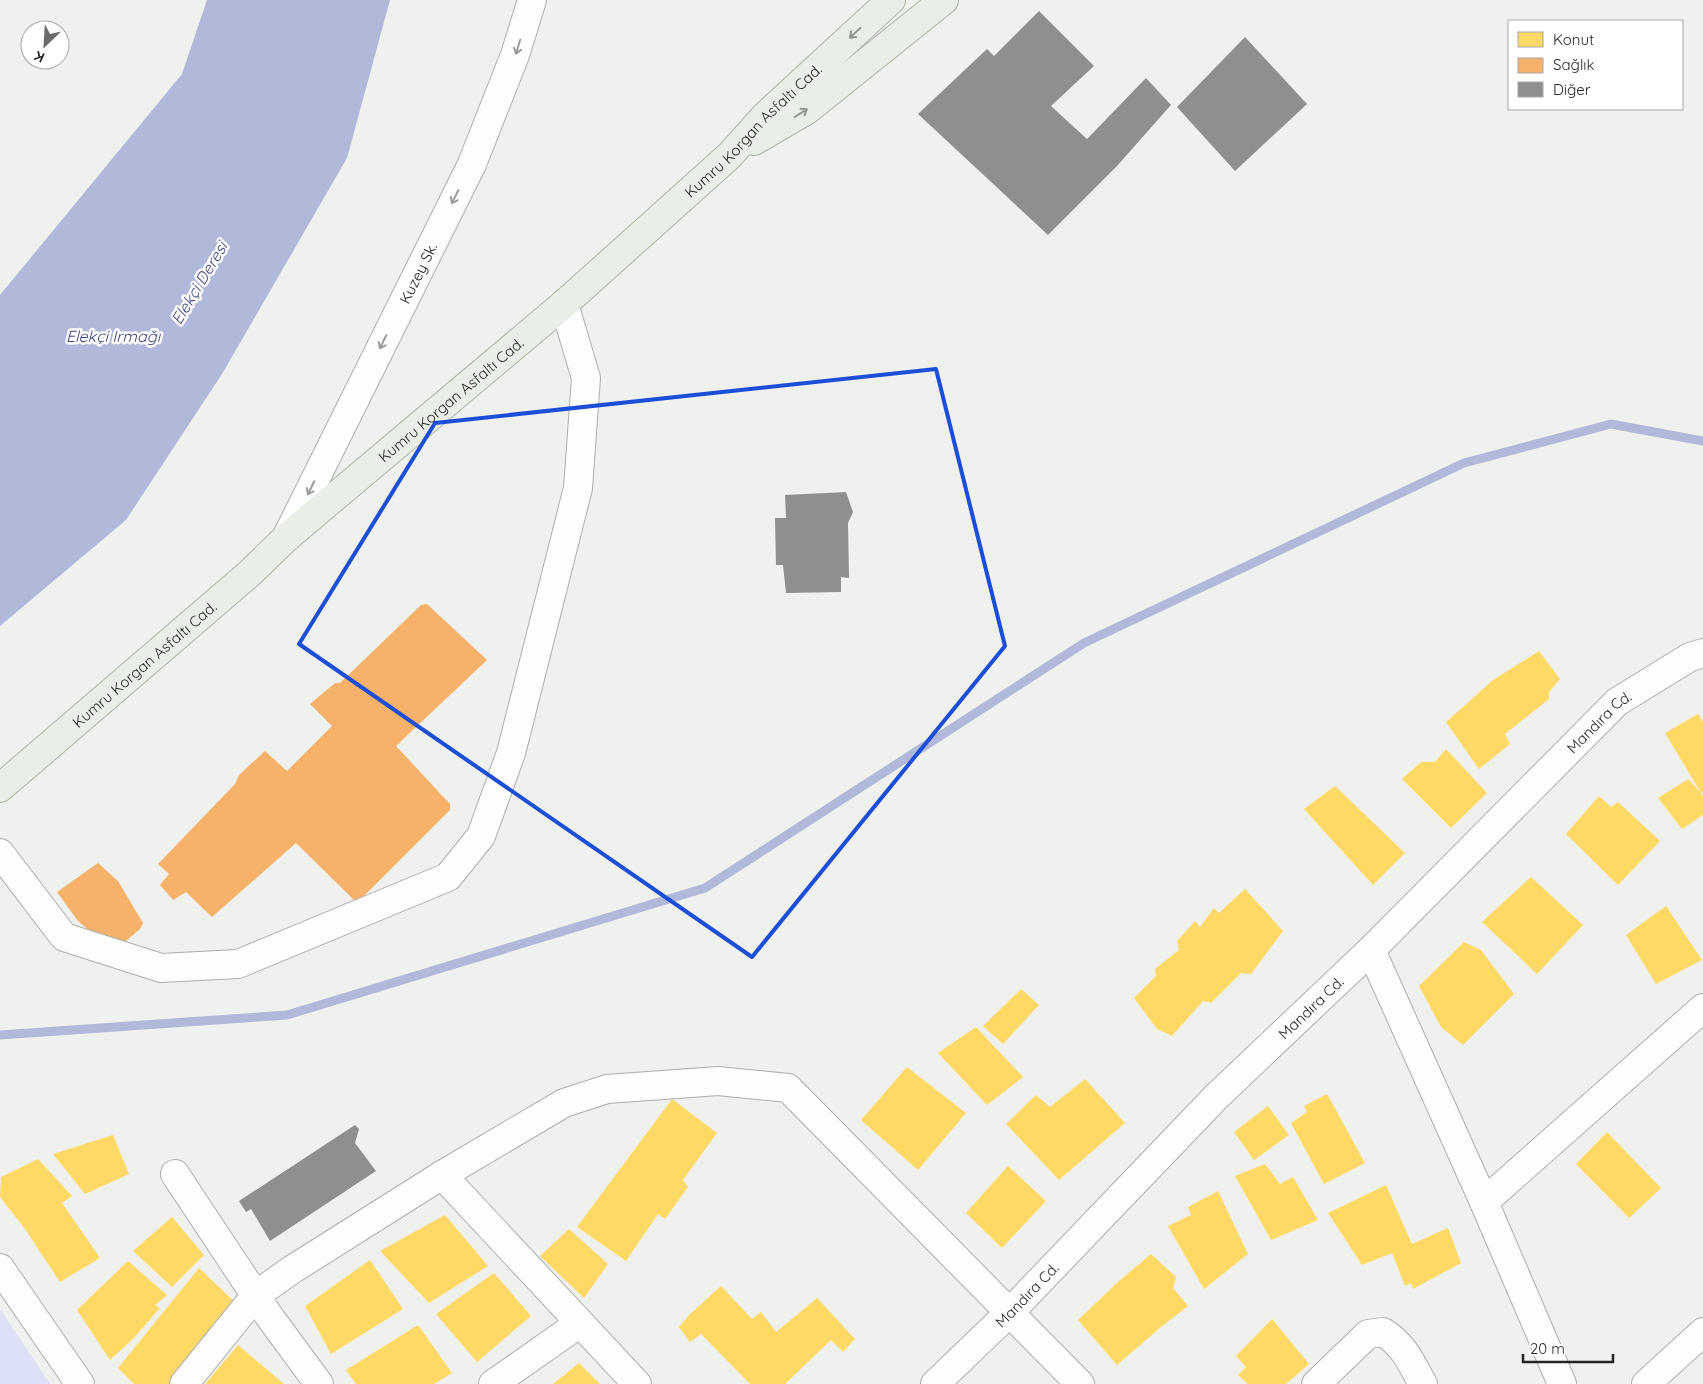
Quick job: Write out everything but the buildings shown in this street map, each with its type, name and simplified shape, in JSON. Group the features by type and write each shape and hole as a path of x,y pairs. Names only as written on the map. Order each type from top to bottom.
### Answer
{"main road":[{"name":"Kumru Korgan Asfaltı Cad.","path":"0,788 250,573 286,538 564,304 729,156 765,116 891,0"},
{"path":"729,156 807,110 944,0"}],"street":[{"name":"Kuzey Sk.","path":"286,538 472,164 515,55 532,0"},
{"path":"0,853 64,937 161,968 238,964 448,877 481,836 511,753 578,488 586,378 564,304"},
{"name":"Mandıra Cd.","path":"935,1384 1010,1312 1216,1097 1371,950 1617,702 1690,657 1703,653"},
{"path":"1371,950 1484,1202 1562,1384"},
{"path":"1484,1202 1703,1008"},
{"path":"184,1384 256,1295 293,1269 442,1176 564,1103 607,1089 718,1081 788,1088 1080,1384"},
{"path":"175,1174 256,1295 319,1384"},
{"path":"442,1176 637,1384"},
{"path":"0,1268 80,1384"},
{"path":"493,1384 580,1323"},
{"path":"1316,1384 1368,1334 1383,1332 1396,1340 1404,1350 1423,1384"},
{"path":"1646,1384 1703,1332"}],"highlighted area":[{"path":"936,369 1005,646 752,957 299,644 435,423"}],"shaded area":[{"path":"0,1309 50,1384 0,1384"}],"water":[{"name":"Elekçi Irmağı","path":"207,0 390,0 347,158 222,374 126,520 0,626 0,295 182,74"}],"waterway":[{"path":"0,1035 287,1015 705,888 1084,643 1464,463 1611,424 1703,441"}],"water label":[{"name":"Elekçi Deresi","path":"199,283"}]}
